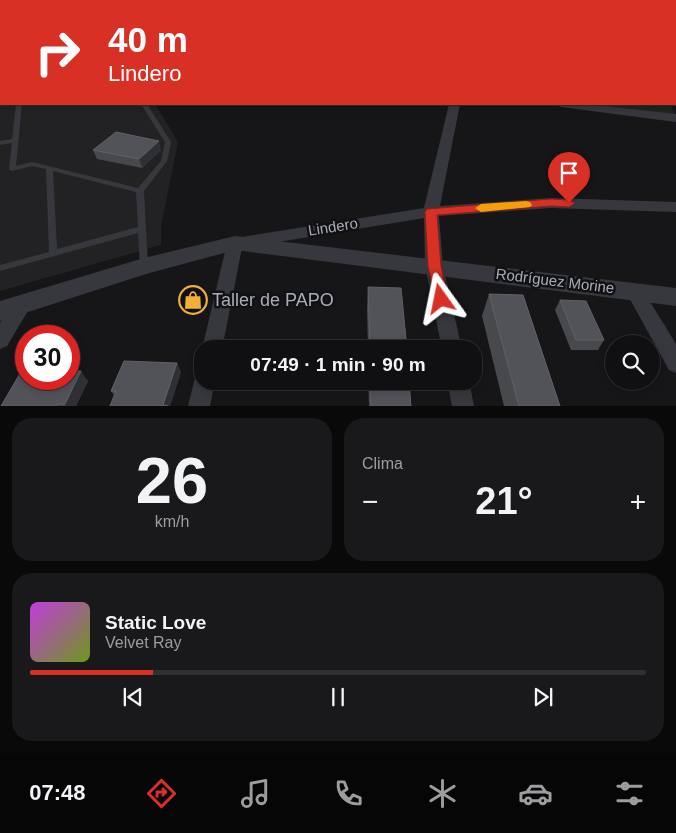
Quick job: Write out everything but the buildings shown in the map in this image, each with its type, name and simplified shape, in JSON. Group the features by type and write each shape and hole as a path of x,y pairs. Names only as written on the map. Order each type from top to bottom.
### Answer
{"street":[{"path":"450,340 434,266 431,212 454,105"},
{"path":"569,105 676,118"},
{"name":"Lindero","path":"0,311 144,266 236,243 431,212 551,202 676,207"},
{"path":"214,340 236,243 434,266"},
{"name":"Rodríguez Morine","path":"434,266 676,297"},
{"path":"635,292 676,363"},
{"path":"0,340 23,304"},
{"path":"199,406 202,390"},
{"path":"460,390 463,406"}],"lane":[{"path":"18,105 12,169 32,164 140,191"},
{"path":"144,266 140,191 164,161 168,142 145,105"},
{"path":"0,143 15,140"},
{"path":"49,169 53,253"},
{"path":"0,268 142,229"}],"shaded area":[{"path":"0,105 156,105 178,142 161,226 161,245 0,291"},
{"path":"569,105 670,105 676,118"}],"slow traffic":[{"path":"481,208 526,205"}],"place":[{"name":"Taller de PAPO","path":"193,300"}],"route":[{"path":"441,299 434,266 431,212 551,202 569,203"}]}
